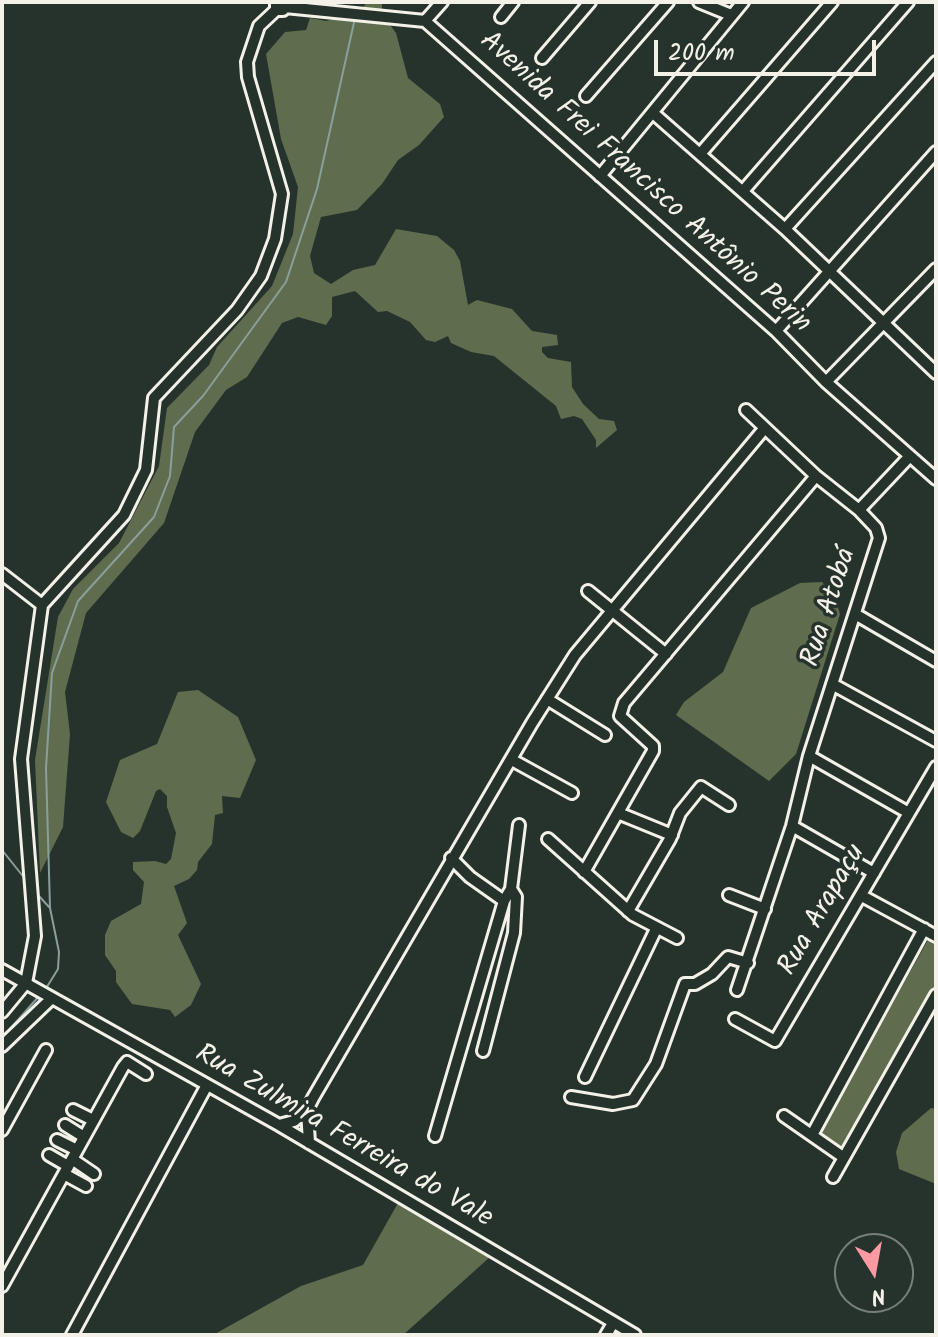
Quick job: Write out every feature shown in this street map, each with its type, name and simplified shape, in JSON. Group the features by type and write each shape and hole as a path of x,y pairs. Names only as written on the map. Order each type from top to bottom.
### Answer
{"street":[{"path":"2,1046 40,991 21,759 42,605 124,515 146,470 154,398 237,310 261,276 275,239 282,194 248,77 247,62 259,26 280,5 425,21 442,2"},
{"path":"501,17 513,2"},
{"path":"542,58 590,2"},
{"path":"586,96 668,2"},
{"path":"699,2 731,15"},
{"path":"600,176 743,2"},
{"path":"700,154 832,2"},
{"path":"743,191 908,2"},
{"name":"Avenida Frei Francisco Antônio Perin","path":"425,21 776,331 826,382 936,478"},
{"path":"785,229 936,62"},
{"path":"653,113 785,229 936,373"},
{"path":"776,331 936,152"},
{"path":"826,382 936,269"},
{"name":"Rua Atobá","path":"737,990 792,826 809,756 879,538 876,528 859,510 816,476 746,410"},
{"path":"279,1125 294,1121 307,1110 451,858 575,655 764,429"},
{"path":"859,510 909,457"},
{"path":"584,872 653,751 653,746 620,716 624,703 816,476"},
{"path":"2,574 42,605"},
{"path":"588,591 666,654"},
{"path":"855,614 936,661"},
{"path":"832,684 936,741"},
{"path":"547,699 605,735"},
{"path":"809,756 909,813"},
{"path":"512,760 572,793"},
{"name":"Rua Arapaçu","path":"735,1019 775,1041 936,767"},
{"path":"628,911 672,835 680,813 701,787 729,805"},
{"path":"618,813 672,835"},
{"path":"435,1136 504,901 511,889 519,825"},
{"path":"792,826 874,873"},
{"path":"548,839 628,911 677,938"},
{"path":"451,858 470,877 504,901"},
{"path":"483,1051 514,933 516,897 511,889"},
{"path":"729,895 765,909"},
{"path":"862,896 936,936"},
{"path":"585,1077 656,929"},
{"path":"812,1135 924,929"},
{"path":"571,1097 613,1104 633,1100 656,1064 685,984 695,984 712,974 728,957 748,963"},
{"name":"Rua Zulmira Ferreira do Vale","path":"2,970 279,1125 635,1335"},
{"path":"2,1012 40,991"},
{"path":"833,1177 936,995"},
{"path":"2,1130 46,1050"},
{"path":"2,1286 127,1062 146,1074"},
{"path":"72,1335 207,1085"},
{"path":"73,1110 93,1120"},
{"path":"307,1110 309,1143"},
{"path":"784,1116 843,1157"},
{"path":"65,1125 84,1137"},
{"path":"57,1140 86,1186"},
{"path":"49,1155 94,1174"},
{"path":"606,1335 613,1323"}],"green space":[{"path":"367,2 382,2 382,14 396,33 408,78 440,104 444,117 419,145 398,160 382,184 357,210 321,217 310,256 314,273 331,284 353,270 375,265 396,229 437,236 454,250 460,261 468,305 477,300 512,309 532,331 557,335 558,345 542,347 542,352 548,358 571,362 572,387 583,404 599,419 614,421 617,430 596,448 596,440 582,419 574,416 561,419 556,406 494,356 471,352 451,343 448,336 435,342 426,340 410,322 387,311 378,312 355,291 332,297 332,316 326,325 298,317 282,323 247,377 226,390 195,432 164,523 86,613 65,692 70,734 63,827 40,873 35,760 58,617 73,589 119,543 159,466 167,408 209,365 217,347 272,286 293,234 298,187 281,139 266,54 285,32 306,30 310,18 326,21 360,12"},
{"path":"822,582 835,597 840,614 796,754 769,781 676,715 684,702 723,672 751,608 800,583"},
{"path":"198,690 238,717 256,760 240,798 222,796 223,813 215,815 212,844 198,862 197,870 189,879 174,886 187,923 178,935 201,984 191,1005 175,1017 170,1010 132,1004 116,982 116,971 105,955 105,935 111,921 141,904 144,882 133,870 133,862 166,864 171,859 176,833 167,807 167,796 160,789 156,791 140,831 133,838 121,832 106,802 120,760 157,744 178,692"},
{"path":"929,938 936,942 936,984 844,1148 820,1134"},
{"path":"931,1108 936,1109 936,1184 899,1169 896,1152 902,1133"},
{"path":"398,1203 490,1257 403,1335 213,1335 301,1286 363,1265"}],"waterway":[{"path":"45,990 58,969 59,952 50,908 46,768 52,673 78,601 154,517 170,476 174,427 203,396 286,282 317,189 355,18"},
{"path":"2,850 26,880"},
{"path":"39,896 49,907"},
{"path":"2,1038 40,995"}]}
